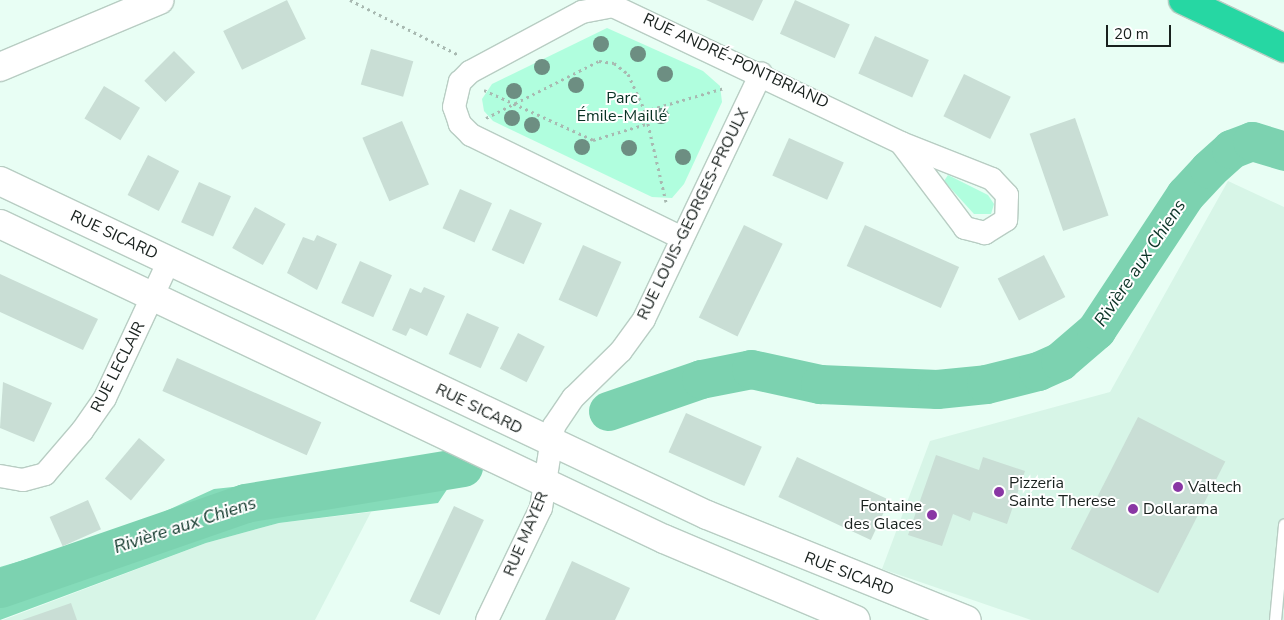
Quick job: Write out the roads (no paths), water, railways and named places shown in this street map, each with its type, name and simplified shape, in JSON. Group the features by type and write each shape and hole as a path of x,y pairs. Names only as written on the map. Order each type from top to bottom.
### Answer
{"highway":[{"path":"1183,0 1284,48"}],"street":[{"path":"0,67 146,3"},
{"name":"RUE ANDRÉ-PONTBRIAND","path":"682,238 470,135 456,115 454,98 460,82 470,72 582,12 606,6 633,13 901,142 992,179 1009,201 1006,220 985,233 965,228 901,142"},
{"name":"RUE LOUIS-GEORGES-PROULX","path":"550,444 566,407 621,351 644,319 761,74"},
{"name":"RUE SICARD","path":"0,181 550,444 771,543 956,618"},
{"path":"0,224 547,485 713,562 856,620"},
{"name":"RUE LECLAIR","path":"0,476 31,480 58,461 105,398 169,261"},
{"name":"RUE MAYER","path":"487,620 541,508 547,485 550,444"}],"lane":[{"path":"1275,620 1284,525"}],"waterway":[{"name":"Rivière aux Chiens","path":"608,411 701,379 751,369 820,384 937,389 986,384 1038,371 1060,361 1096,330 1185,195 1231,149 1252,141 1284,151"},
{"name":"Rivière aux Chiens","path":"0,588 245,503 463,467"}],"place":[{"name":"Valtech","path":"1178,487"},
{"name":"Pizzeria Sainte Therese","path":"999,492"},
{"name":"Dollarama","path":"1133,509"},
{"name":"Fontaine des Glaces","path":"932,515"}],"park label":[{"name":"Parc Émile-Maillé","path":"622,107"}]}
